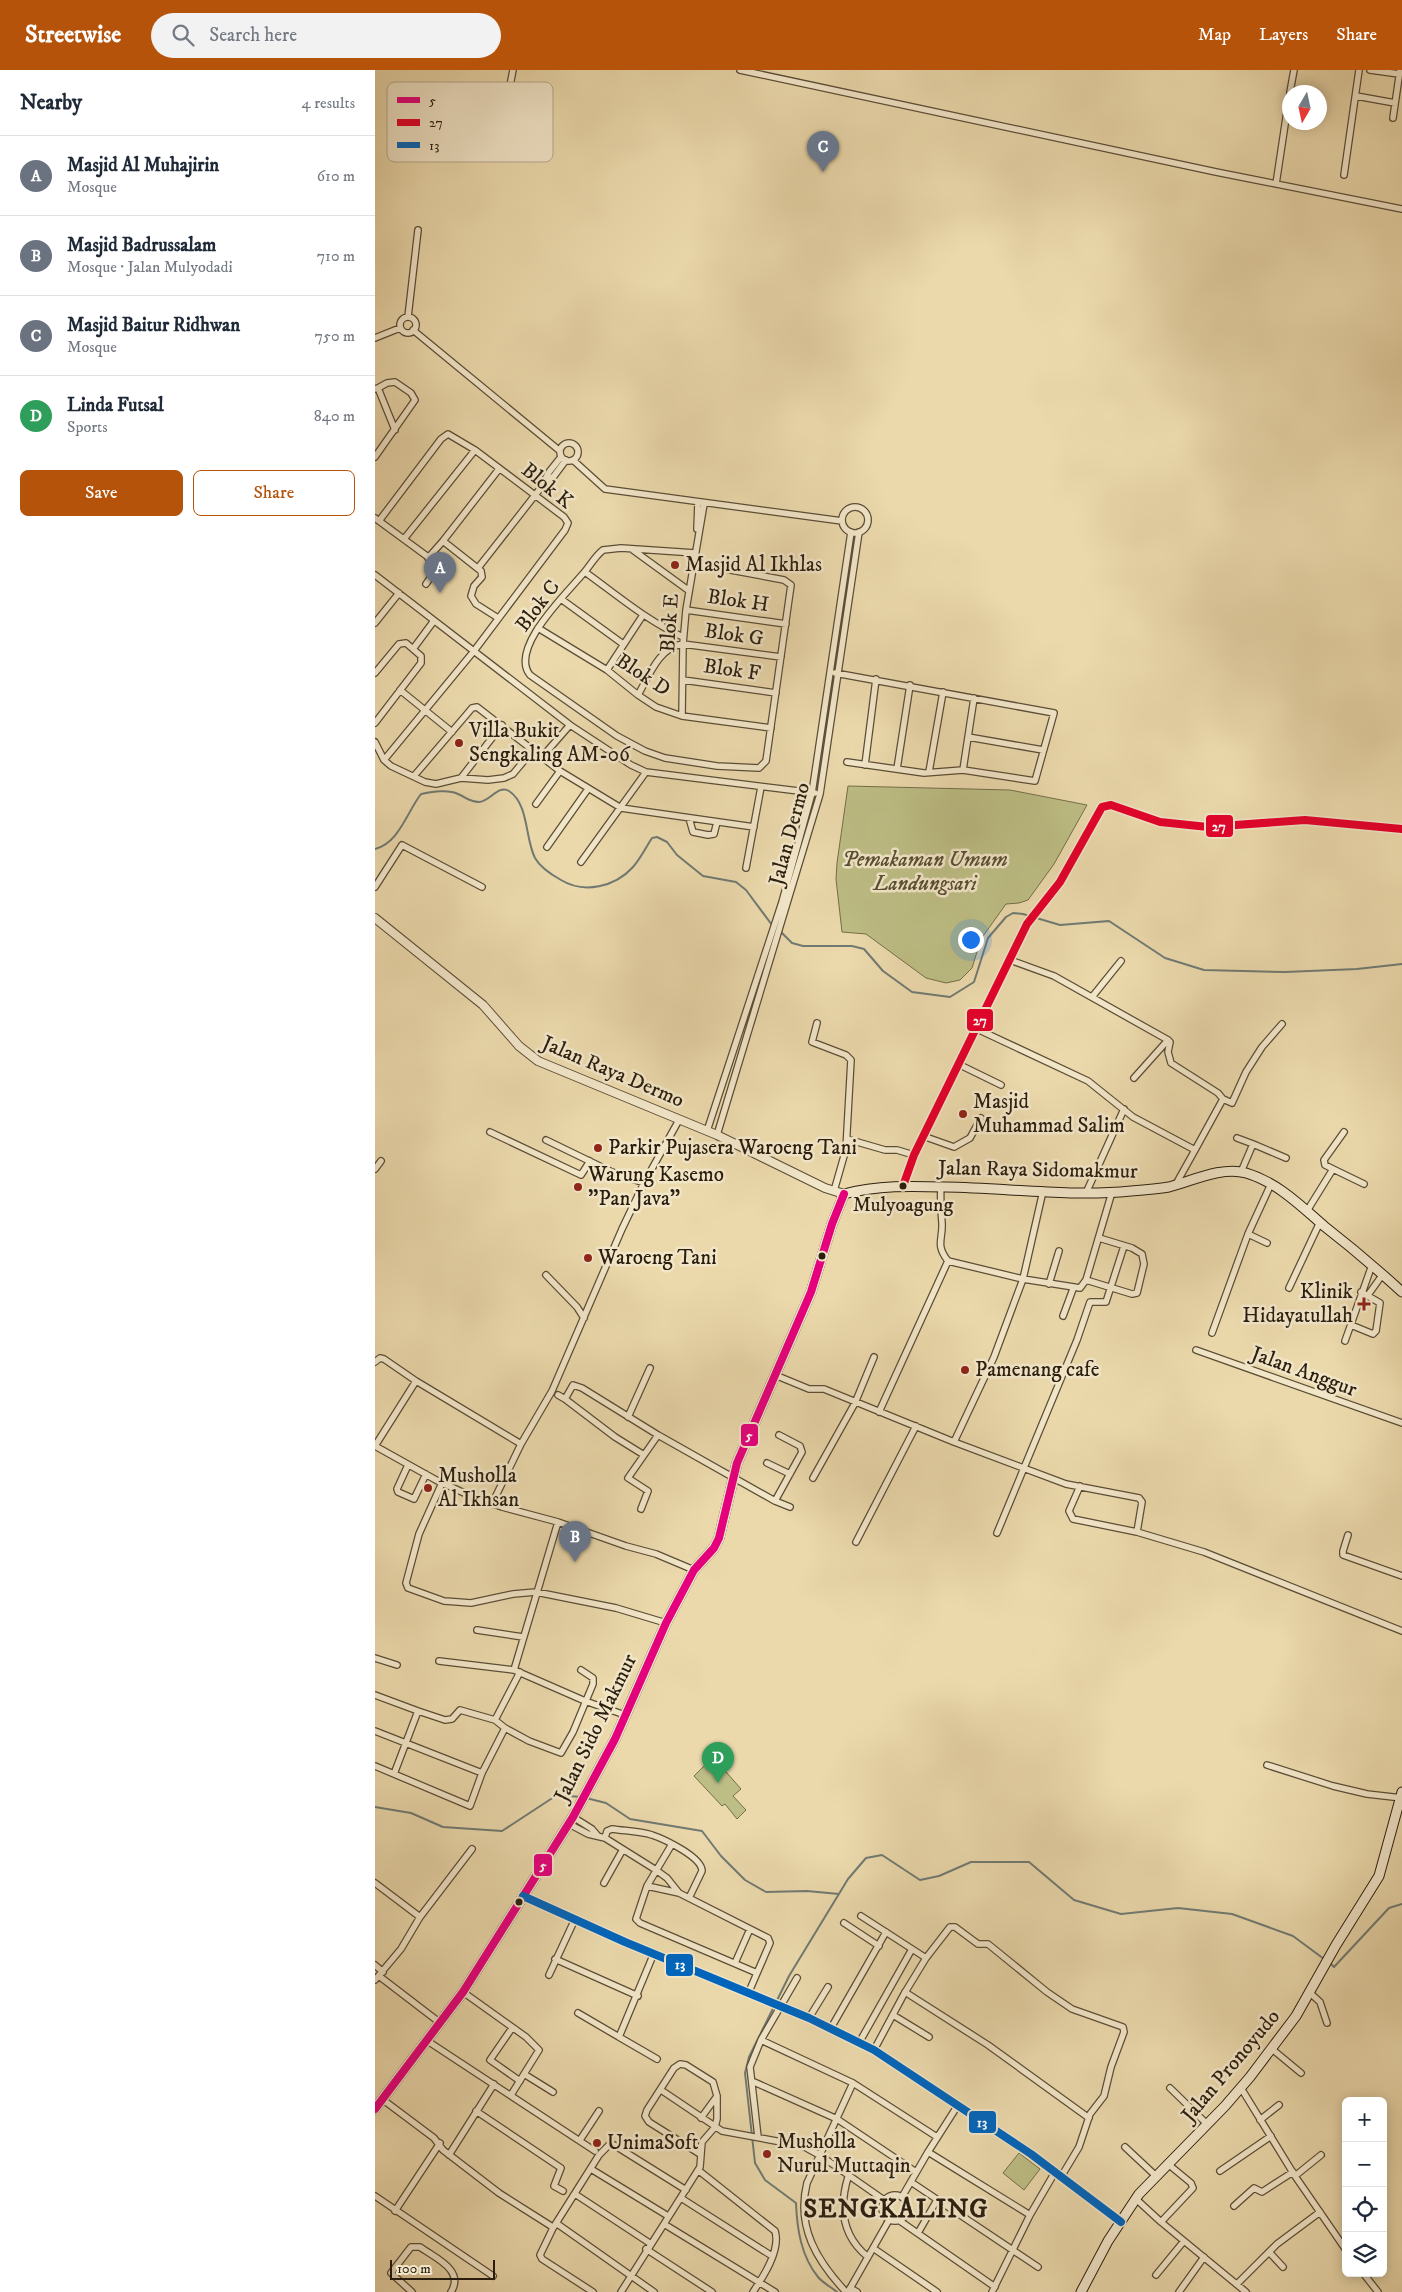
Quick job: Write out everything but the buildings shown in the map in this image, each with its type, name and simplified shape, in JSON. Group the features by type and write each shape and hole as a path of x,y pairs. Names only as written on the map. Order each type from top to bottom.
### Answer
{"main road":[{"name":"Jalan Raya Sidomakmur","path":"844,1194 869,1188 903,1186 1086,1193 1149,1190 1207,1176 1241,1172 1273,1185 1285,1193 1383,1274 1400,1291"},
{"name":"Jalan Sido Makmur","path":"375,2109 463,1992 581,1804 625,1715 666,1623 695,1570 719,1538 733,1476 811,1292 831,1224 844,1194"},
{"name":"Jalan Pronoyudo","path":"1081,2292 1093,2266 1136,2199 1241,2088 1296,2016 1322,1969 1379,1876 1402,1796"}],"street":[{"path":"740,70 1402,209"},
{"path":"1291,85 1294,70"},
{"path":"1345,175 1359,70"},
{"path":"1370,70 1399,72 1393,118"},
{"path":"1356,96 1395,103"},
{"path":"1276,184 1284,130"},
{"path":"408,317 418,230"},
{"path":"400,328 402,320 408,317"},
{"path":"408,317 415,323 413,330"},
{"path":"400,328 406,333 413,330"},
{"path":"375,338 400,328"},
{"path":"413,330 562,456 573,460 605,489 697,503 842,521 845,528 851,532 859,532"},
{"path":"375,457 395,430 412,405 414,398 395,382 387,383 376,389 395,430"},
{"name":"Blok K","path":"377,519 441,439 446,434 450,434 475,450 564,517 568,523 567,527 474,651 383,760"},
{"path":"478,568 543,485 554,476 564,445 574,446 577,453 573,460"},
{"path":"403,539 475,450"},
{"path":"428,558 443,542 499,469"},
{"path":"695,553 697,503"},
{"name":"Blok E","path":"682,716 683,641 688,590 705,504"},
{"name":"Jalan Dermo","path":"746,1023 820,794 859,532 867,524 867,515 861,509 850,508 844,514 842,521"},
{"path":"377,519 440,567 426,584"},
{"path":"785,903 812,793 851,532"},
{"path":"443,542 478,568 482,577 471,593 472,600 498,618"},
{"path":"632,549 688,590"},
{"name":"Blok C","path":"695,553 632,549 603,550 538,628 529,644 524,662 525,669 530,675 617,736 645,751 665,758 717,766 755,769 763,766 766,761 771,728"},
{"path":"693,563 787,581 791,588 771,728"},
{"name":"Blok G","path":"585,572 643,615 683,641 781,657"},
{"path":"375,576 570,725 631,766 646,772 820,794"},
{"path":"375,624 399,593"},
{"path":"561,599 623,644"},
{"name":"Blok H","path":"686,610 786,624"},
{"path":"607,670 643,615"},
{"path":"413,649 433,622"},
{"name":"Blok D","path":"538,628 607,670 656,707 682,716 771,728"},
{"path":"638,695 668,648 683,641"},
{"path":"375,673 399,644 406,643 421,656 421,663 375,723"},
{"path":"834,652 841,654"},
{"path":"831,672 1054,713 1035,781 963,770 929,772 847,762"},
{"name":"Blok F","path":"683,680 776,693"},
{"path":"865,765 876,680"},
{"path":"897,769 909,686"},
{"path":"400,690 452,732"},
{"path":"929,772 943,692"},
{"path":"963,770 974,698"},
{"path":"414,776 475,707 561,771 621,808 754,827"},
{"path":"543,757 570,725"},
{"path":"461,778 502,726"},
{"path":"968,737 1043,750"},
{"path":"375,742 383,760 391,766 425,782 436,784 461,778 488,780 504,778 513,774 533,750"},
{"path":"536,804 561,771"},
{"path":"581,862 646,772"},
{"path":"746,868 761,787"},
{"path":"547,847 588,789"},
{"path":"903,1186 914,1155 1027,924 1060,882 1102,807 1106,805 1140,813 1160,822 1208,827 1305,820 1402,829"},
{"path":"689,818 693,832 698,835 714,834 717,822"},
{"path":"375,887 402,845 482,887"},
{"name":"Jalan Raya Dermo","path":"375,918 483,1005 519,1046 538,1061 717,1135 844,1194"},
{"path":"1092,997 1121,961"},
{"path":"1009,962 1037,968 1168,1040 1170,1042 1168,1052 1171,1062 1218,1093 1223,1100 1232,1103 1246,1072 1262,1047 1282,1024"},
{"path":"707,1131 746,1023"},
{"path":"717,1135 746,1023"},
{"path":"817,1023 812,1042 846,1055 851,1060 845,1160 835,1191"},
{"path":"977,1029 1080,1076 1123,1109 1160,1132 1195,1150"},
{"path":"1134,1078 1168,1040"},
{"path":"958,1064 1001,1085"},
{"path":"1176,1184 1223,1100"},
{"path":"1086,1193 1123,1109"},
{"path":"923,1136 954,1147 970,1138 981,1118"},
{"path":"492,1504 521,1444 552,1391 644,1183 679,1120"},
{"path":"491,1132 581,1175 590,1161"},
{"path":"1344,1132 1323,1160 1325,1165 1364,1184"},
{"path":"1237,1138 1286,1158"},
{"path":"847,1139 885,1150 897,1150 914,1155"},
{"path":"546,1140 590,1161 644,1183"},
{"path":"1241,1172 1253,1144"},
{"path":"375,1169 381,1161"},
{"path":"1307,1211 1333,1169"},
{"path":"1212,1333 1248,1234 1273,1185"},
{"path":"941,1186 939,1246 947,1261 1023,1279 1073,1288 1080,1288 1086,1280 1112,1192"},
{"path":"954,1442 994,1357 1023,1279 1043,1191"},
{"path":"1289,1288 1320,1222"},
{"path":"1248,1234 1267,1243"},
{"path":"1086,1280 1132,1294 1137,1293 1144,1259 1140,1252 1099,1238"},
{"path":"997,1533 1090,1302 1093,1300 1105,1303 1124,1246"},
{"path":"1049,1284 1059,1251"},
{"path":"879,1412 947,1261"},
{"path":"1345,1340 1372,1265"},
{"path":"1368,1295 1383,1274"},
{"path":"546,1275 577,1307 584,1318"},
{"path":"1063,1316 1073,1288"},
{"path":"1351,1326 1375,1333 1380,1302 1361,1292"},
{"name":"Jalan Anggur","path":"1196,1350 1402,1424"},
{"path":"813,1478 855,1402 874,1357"},
{"path":"375,1362 378,1359 384,1359 416,1381 521,1444"},
{"path":"628,1417 650,1368"},
{"path":"775,1376 809,1389 824,1388 954,1442 1066,1484 1142,1499 1137,1532"},
{"path":"416,1381 375,1446 441,1483 492,1504 558,1522 626,1546 656,1554 695,1570"},
{"path":"565,1399 572,1386 576,1386 775,1501 789,1507"},
{"path":"559,1395 615,1437 643,1455"},
{"path":"855,1542 916,1426"},
{"path":"641,1509 648,1491 628,1478 659,1435"},
{"path":"775,1501 802,1454 802,1449 779,1435"},
{"path":"767,1463 790,1474"},
{"path":"408,1465 398,1492 414,1499 426,1474"},
{"path":"441,1483 419,1534 406,1587 453,1602 471,1602 513,1594 536,1594 616,1608 666,1623"},
{"path":"1080,1486 1069,1511 1073,1519 1137,1532 1204,1552 1402,1631"},
{"path":"495,1720 517,1671 523,1637 558,1522"},
{"path":"1348,1534 1343,1555 1402,1576"},
{"path":"477,1630 523,1637"},
{"path":"375,1658 397,1665"},
{"path":"439,1661 517,1671 625,1715"},
{"path":"375,1695 445,1720 452,1719 460,1710 495,1720 505,1728 529,1741 561,1753 573,1732 593,1681 593,1678 581,1670"},
{"path":"394,1774 418,1711"},
{"path":"375,1766 470,1806 482,1773 505,1728"},
{"path":"375,1731 482,1773"},
{"path":"1267,1765 1333,1786 1367,1794 1402,1796"},
{"path":"571,1820 598,1836 605,1838 622,1851 656,1870 679,1893"},
{"path":"605,1838 607,1831 612,1829 651,1835 672,1844 698,1861 702,1866 701,1875 689,1898"},
{"path":"672,1844 647,1886 636,1914 637,1921 757,1973"},
{"path":"379,1976 401,1949 420,1917 472,1849"},
{"path":"604,1883 622,1851"},
{"path":"375,1883 420,1917"},
{"path":"647,1886 679,1893 770,1940 748,1994"},
{"path":"523,1896 769,2003 809,2018 875,2050 1031,2154 1121,2222"},
{"path":"861,1916 926,1958"},
{"path":"549,1975 575,1919"},
{"path":"844,1923 879,1946"},
{"path":"875,2050 905,1992 926,1958 951,1927 955,1927 978,1944 988,1944 1047,1992 1072,2009 1123,2027 1125,2032 1111,2067 1106,2092 1089,2118 1079,2147 1061,2177"},
{"path":"735,1963 750,1930"},
{"path":"831,2028 886,1932"},
{"path":"859,2042 912,1949"},
{"path":"619,2037 638,1996 654,1953"},
{"path":"555,1959 638,1996"},
{"path":"375,1965 379,1976 439,2022"},
{"path":"757,2137 753,2082 749,2072 761,2040 778,2006 797,1978"},
{"path":"809,2018 828,1987"},
{"path":"463,1992 527,2037 539,2050 511,2095"},
{"path":"905,1992 987,2045 1089,2118"},
{"path":"1309,1992 1319,2002 1327,2023"},
{"path":"578,2013 657,2059"},
{"path":"893,2015 929,2037"},
{"path":"512,2028 490,2060 519,2081"},
{"path":"426,2040 595,2150"},
{"path":"761,2040 853,2083 937,2137"},
{"path":"1272,2049 1301,2073"},
{"path":"621,2292 686,2190 701,2163 702,2142 715,2127 718,2112 717,2096 711,2080 683,2064 674,2068 645,2116 647,2120 700,2154"},
{"path":"524,2074 553,2092"},
{"path":"753,2082 837,2119 916,2172"},
{"path":"853,2083 807,2183 804,2195 805,2222 811,2243 821,2262 848,2291 857,2292"},
{"path":"449,2155 494,2084"},
{"path":"1170,2088 1207,2124"},
{"path":"1241,2088 1294,2174 1342,2244"},
{"path":"661,2090 722,2131 803,2146 821,2156 848,2177 884,2200"},
{"path":"701,2118 717,2096"},
{"path":"382,2099 440,2143 443,2150 499,2193 553,2225 654,2292"},
{"path":"902,2197 958,2105"},
{"path":"1260,2120 1279,2105"},
{"path":"476,2111 561,2168 554,2186 563,2191"},
{"path":"580,2140 599,2111"},
{"path":"1220,2171 1271,2136"},
{"path":"395,2211 440,2143"},
{"path":"593,2292 542,2260 541,2250 553,2225 599,2155 609,2145 612,2145 686,2190"},
{"path":"1125,2147 1156,2176"},
{"path":"928,2152 1030,2215"},
{"path":"1234,2206 1254,2188 1261,2192 1294,2174 1321,2155"},
{"path":"1161,2222 1193,2188 1191,2183 1168,2164"},
{"path":"591,2169 668,2216"},
{"path":"697,2170 775,2232 777,2242 772,2256 753,2292"},
{"path":"884,2200 882,2212 889,2220 901,2220 993,2290 1030,2215 1055,2172"},
{"path":"848,2177 843,2197 845,2222 855,2245 868,2257"},
{"path":"911,2182 1039,2267"},
{"path":"575,2194 651,2244"},
{"path":"884,2200 893,2195 902,2197 907,2201 909,2208 906,2216 901,2220"},
{"path":"375,2196 493,2276"},
{"path":"681,2198 772,2256"},
{"path":"1136,2199 1244,2291"},
{"path":"918,2233 937,2200"},
{"path":"1237,2284 1269,2252 1320,2212"},
{"path":"848,2291 889,2220"},
{"path":"664,2224 775,2292"},
{"path":"1156,2275 1184,2241"},
{"path":"412,2292 391,2273 411,2247 415,2246 454,2272 456,2281 451,2292"},
{"path":"873,2248 937,2292"},
{"path":"647,2249 712,2292"},
{"path":"1269,2252 1283,2267"},
{"path":"1179,2292 1204,2258"},
{"path":"1366,2277 1379,2292"}],"green space":[{"name":"Pemakaman Umum Landungsari","path":"848,786 1010,790 1087,805 1054,864 1028,900 1006,904 981,939 972,968 960,980 946,983 926,978 866,934 842,932 836,879"},
{"path":"713,1757 741,1789 733,1796 746,1810 737,1819 725,1804 722,1806 694,1776"},
{"path":"1019,2153 1040,2169 1024,2190 1003,2173"}],"waterway":[{"path":"375,849 383,846 396,834 421,794 440,791 450,792 470,801 479,802 505,789 520,804 535,858 543,868 561,880 579,887 608,884 626,874 641,856 652,838 657,837 667,842 677,855 703,876 736,882 746,890 772,925"},
{"path":"780,931 792,943 803,946 852,946 864,949 883,971 912,992 950,997 974,982 988,938 1006,917 1013,913 1023,914 1060,925 1109,921 1165,958 1204,970 1285,972 1357,969 1402,964"},
{"path":"375,1807 411,1813 443,1827 502,1831 557,1795 581,1797"},
{"path":"586,1798 606,1803 630,1819 702,1831 721,1856 745,1880 766,1892 807,1891 839,1894"},
{"path":"837,2292 818,2277 812,2269 801,2242 797,2223 796,2203 765,2180 755,2163 745,2073 749,2057 789,1976 848,1879 866,1858 882,1855 920,1880 939,1876 971,1862 1029,1862 1074,1900 1121,1914 1178,1908 1232,1914 1293,1936 1324,1959"},
{"path":"1330,1963 1334,1967 1389,1908 1402,1904"}],"transit line":[{"name":"27","path":"903,1186 914,1155 1027,924 1060,882 1102,807 1111,805 1160,822 1208,827 1305,820 1402,829"},
{"name":"5","path":"375,2109 463,1992 573,1817 615,1739 666,1623 694,1570 714,1548 719,1538 737,1463 811,1292 832,1224 844,1194"},
{"name":"13","path":"523,1896 625,1942 809,2018 874,2050 1031,2154 1121,2222"}],"place":[{"name":"Masjid Baitur Ridhwan","path":"823,172"},
{"name":"Masjid Al Ikhlas","path":"675,565"},
{"name":"Masjid Al Muhajirin","path":"440,593"},
{"name":"Villa Bukit Sengkaling AM-06","path":"459,743"},
{"name":"Masjid Muhammad Salim","path":"963,1114"},
{"name":"Parkir Pujasera Waroeng Tani","path":"598,1148"},
{"name":"Mulyoagung","path":"903,1186"},
{"name":"Warung Kasemo \"Pan Java\"","path":"578,1187"},
{"name":"Waroeng Tani","path":"588,1258"},
{"name":"Klinik Hidayatullah","path":"1364,1304"},
{"name":"Pamenang cafe","path":"965,1370"},
{"name":"Musholla Al Ikhsan","path":"428,1488"},
{"name":"Masjid Badrussalam","path":"575,1562"},
{"name":"Linda Futsal","path":"718,1783"},
{"name":"UnimaSoft","path":"597,2143"},
{"name":"Musholla Nurul Muttaqin","path":"767,2154"}],"district":[{"name":"SENGKALING","path":"896,2209"}]}
